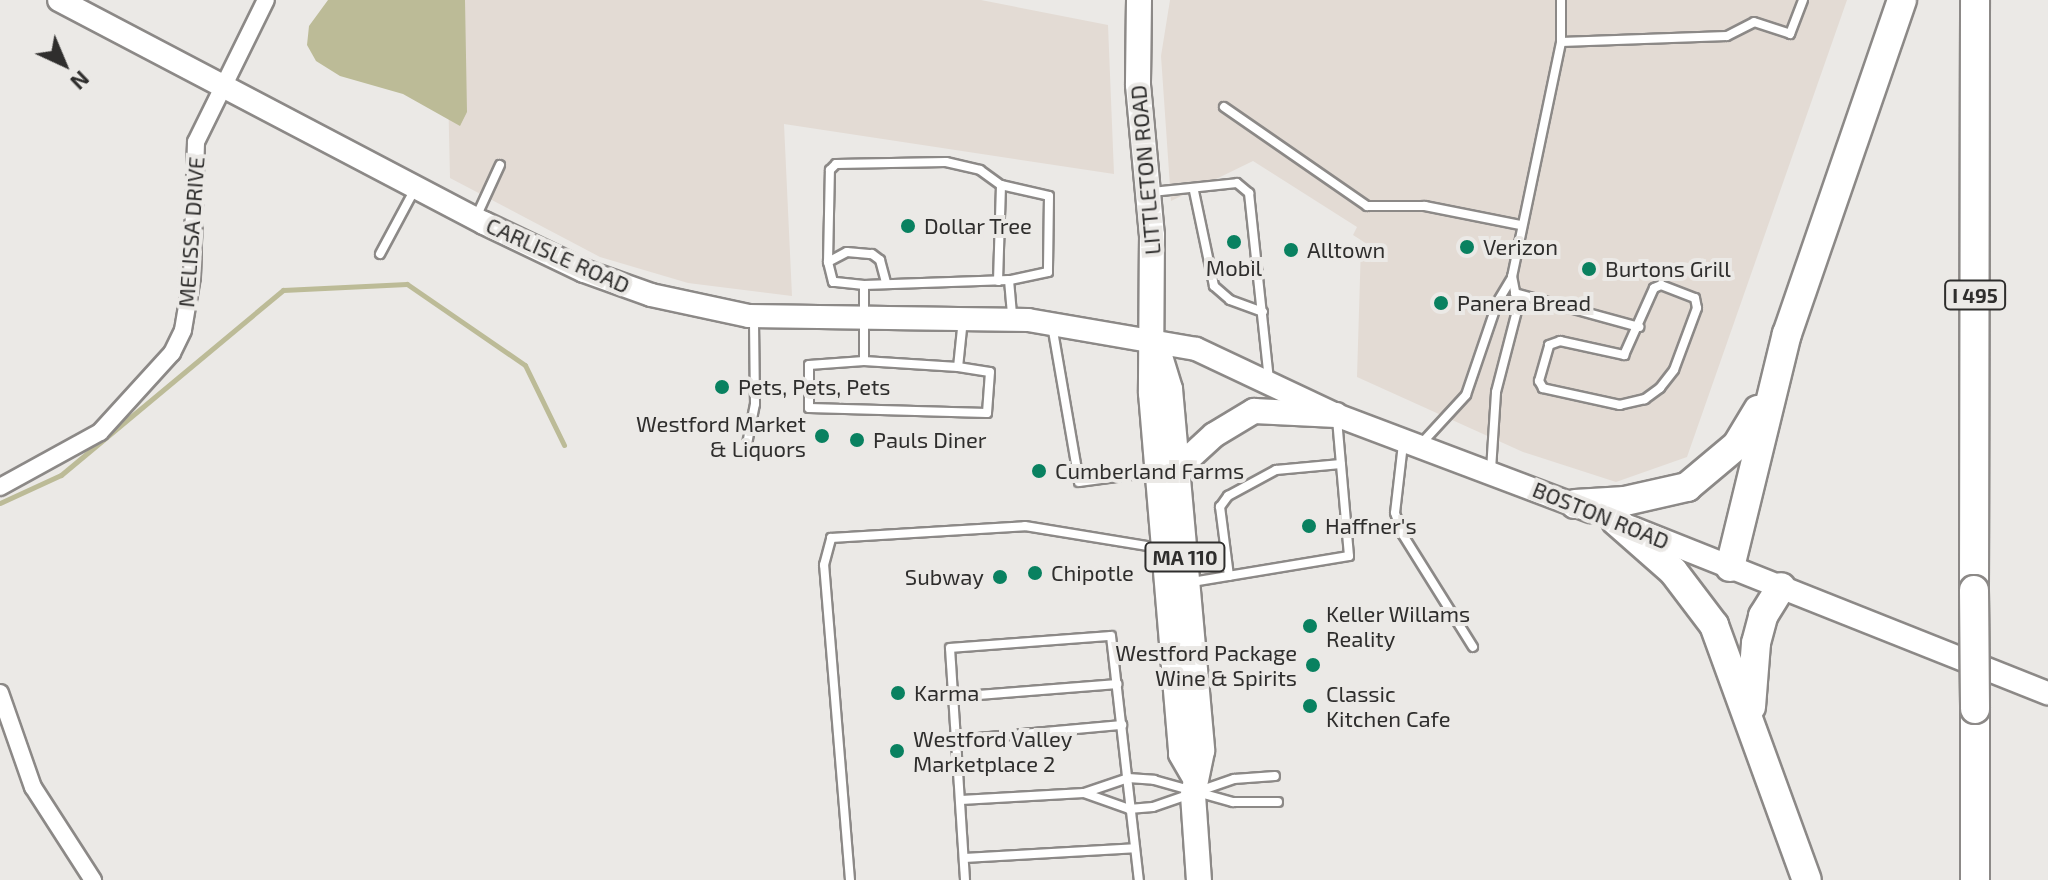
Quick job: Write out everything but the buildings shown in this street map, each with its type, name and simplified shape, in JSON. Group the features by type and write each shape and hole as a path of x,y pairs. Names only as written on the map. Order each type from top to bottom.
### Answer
{"highway":[{"path":"1730,567 1780,363 1902,0"},
{"name":"I 495","path":"1975,0 1975,880"},
{"path":"1575,504 1656,495 1687,487 1709,472 1752,422 1780,363"},
{"path":"1616,521 1696,596 1727,654 1807,880"},
{"path":"1750,719 1756,643 1763,616 1781,587"}],"main road":[{"name":"CARLISLE ROAD","path":"59,0 476,219 584,271 651,295 754,316 1013,320 1052,323 1155,340"},
{"name":"LITTLETON ROAD","path":"1134,1 1155,340 1151,393 1187,583 1202,751 1193,785"},
{"name":"BOSTON ROAD","path":"1155,340 1196,349 1336,415 1491,470 2048,693"},
{"path":"1167,470 1214,435 1254,411 1336,415"},
{"name":"LITTLETON ROAD","path":"1167,470 1164,549 1181,754 1193,785 1199,880"}],"street":[{"name":"MELISSA DRIVE","path":"0,487 100,432 138,397 172,353 183,330 192,277 196,142 222,83 266,0"},
{"path":"0,693 33,787 93,880"}],"lane":[{"path":"1491,470 1496,392 1518,307 1512,277 1520,225 1561,42 1561,0"},
{"path":"1561,42 1727,36 1754,22 1790,34 1803,0"},
{"path":"1224,107 1367,206 1425,206 1520,225"},
{"path":"946,162 980,170 1001,185 1049,196 1048,272 998,281 864,285 833,282 828,262 830,170 836,164 946,162"},
{"path":"476,219 500,165"},
{"path":"1148,193 1194,191 1237,183 1249,193 1270,386"},
{"path":"998,281 1001,185"},
{"path":"380,254 416,187"},
{"path":"1194,191 1214,286 1230,300 1263,312"},
{"path":"828,262 847,252 872,254 880,260 886,282"},
{"path":"1473,647 1441,603 1395,513 1411,442 1466,395 1498,301 1512,277"},
{"path":"1009,280 1013,320"},
{"path":"864,285 864,361"},
{"path":"1661,285 1695,298 1697,308 1674,370 1645,399 1620,405 1543,388 1539,381 1549,345 1560,341 1624,355 1639,327 1654,288 1661,285"},
{"path":"1515,293 1639,327"},
{"path":"747,444 755,404 754,316"},
{"path":"958,367 963,318"},
{"path":"1052,323 1079,482 1167,470"},
{"path":"864,361 958,367 990,372 987,413 809,408 809,365 864,361"},
{"path":"1187,583 1349,556 1336,415"},
{"path":"1229,576 1220,507 1228,496 1276,470 1341,464"},
{"path":"850,880 824,565 831,538 1025,526 1164,549"},
{"path":"965,880 950,648 1111,636 1139,880"},
{"path":"953,697 1117,684"},
{"path":"956,740 1122,725"},
{"path":"1084,793 1129,809 1193,785 1275,776"},
{"path":"961,800 1084,793 1128,778 1193,785 1278,802"},
{"path":"964,858 1135,848"}],"shaded area":[{"path":"328,0 465,0 467,112 460,126 403,94 340,76 316,61 307,45 309,26"},
{"path":"446,0 981,0 1108,25 1114,174 784,124 792,296 688,283 600,257 450,178"},
{"path":"1170,0 1847,0 1687,457 1616,482 1523,452 1357,377 1361,245 1367,244 1353,235 1357,227 1253,161 1171,201 1161,56"}],"waterway":[{"path":"0,503 61,475 283,290 407,284 525,365 564,445"}],"place":[{"name":"Dollar Tree","path":"908,226"},
{"name":"Mobil","path":"1234,242"},
{"name":"Verizon","path":"1467,247"},
{"name":"Alltown","path":"1291,250"},
{"name":"Burtons Grill","path":"1589,269"},
{"name":"Panera Bread","path":"1441,303"},
{"name":"Pets, Pets, Pets","path":"722,387"},
{"name":"Westford Market & Liquors","path":"822,436"},
{"name":"Pauls Diner","path":"857,440"},
{"name":"Cumberland Farms","path":"1039,471"},
{"name":"Haffner's","path":"1309,526"},
{"name":"Chipotle","path":"1035,573"},
{"name":"Subway","path":"1000,577"},
{"name":"Keller Willams Reality","path":"1310,626"},
{"name":"Westford Package Wine & Spirits","path":"1313,665"},
{"name":"Karma","path":"898,693"},
{"name":"Classic Kitchen Cafe","path":"1310,706"},
{"name":"Westford Valley Marketplace 2","path":"897,751"}]}
